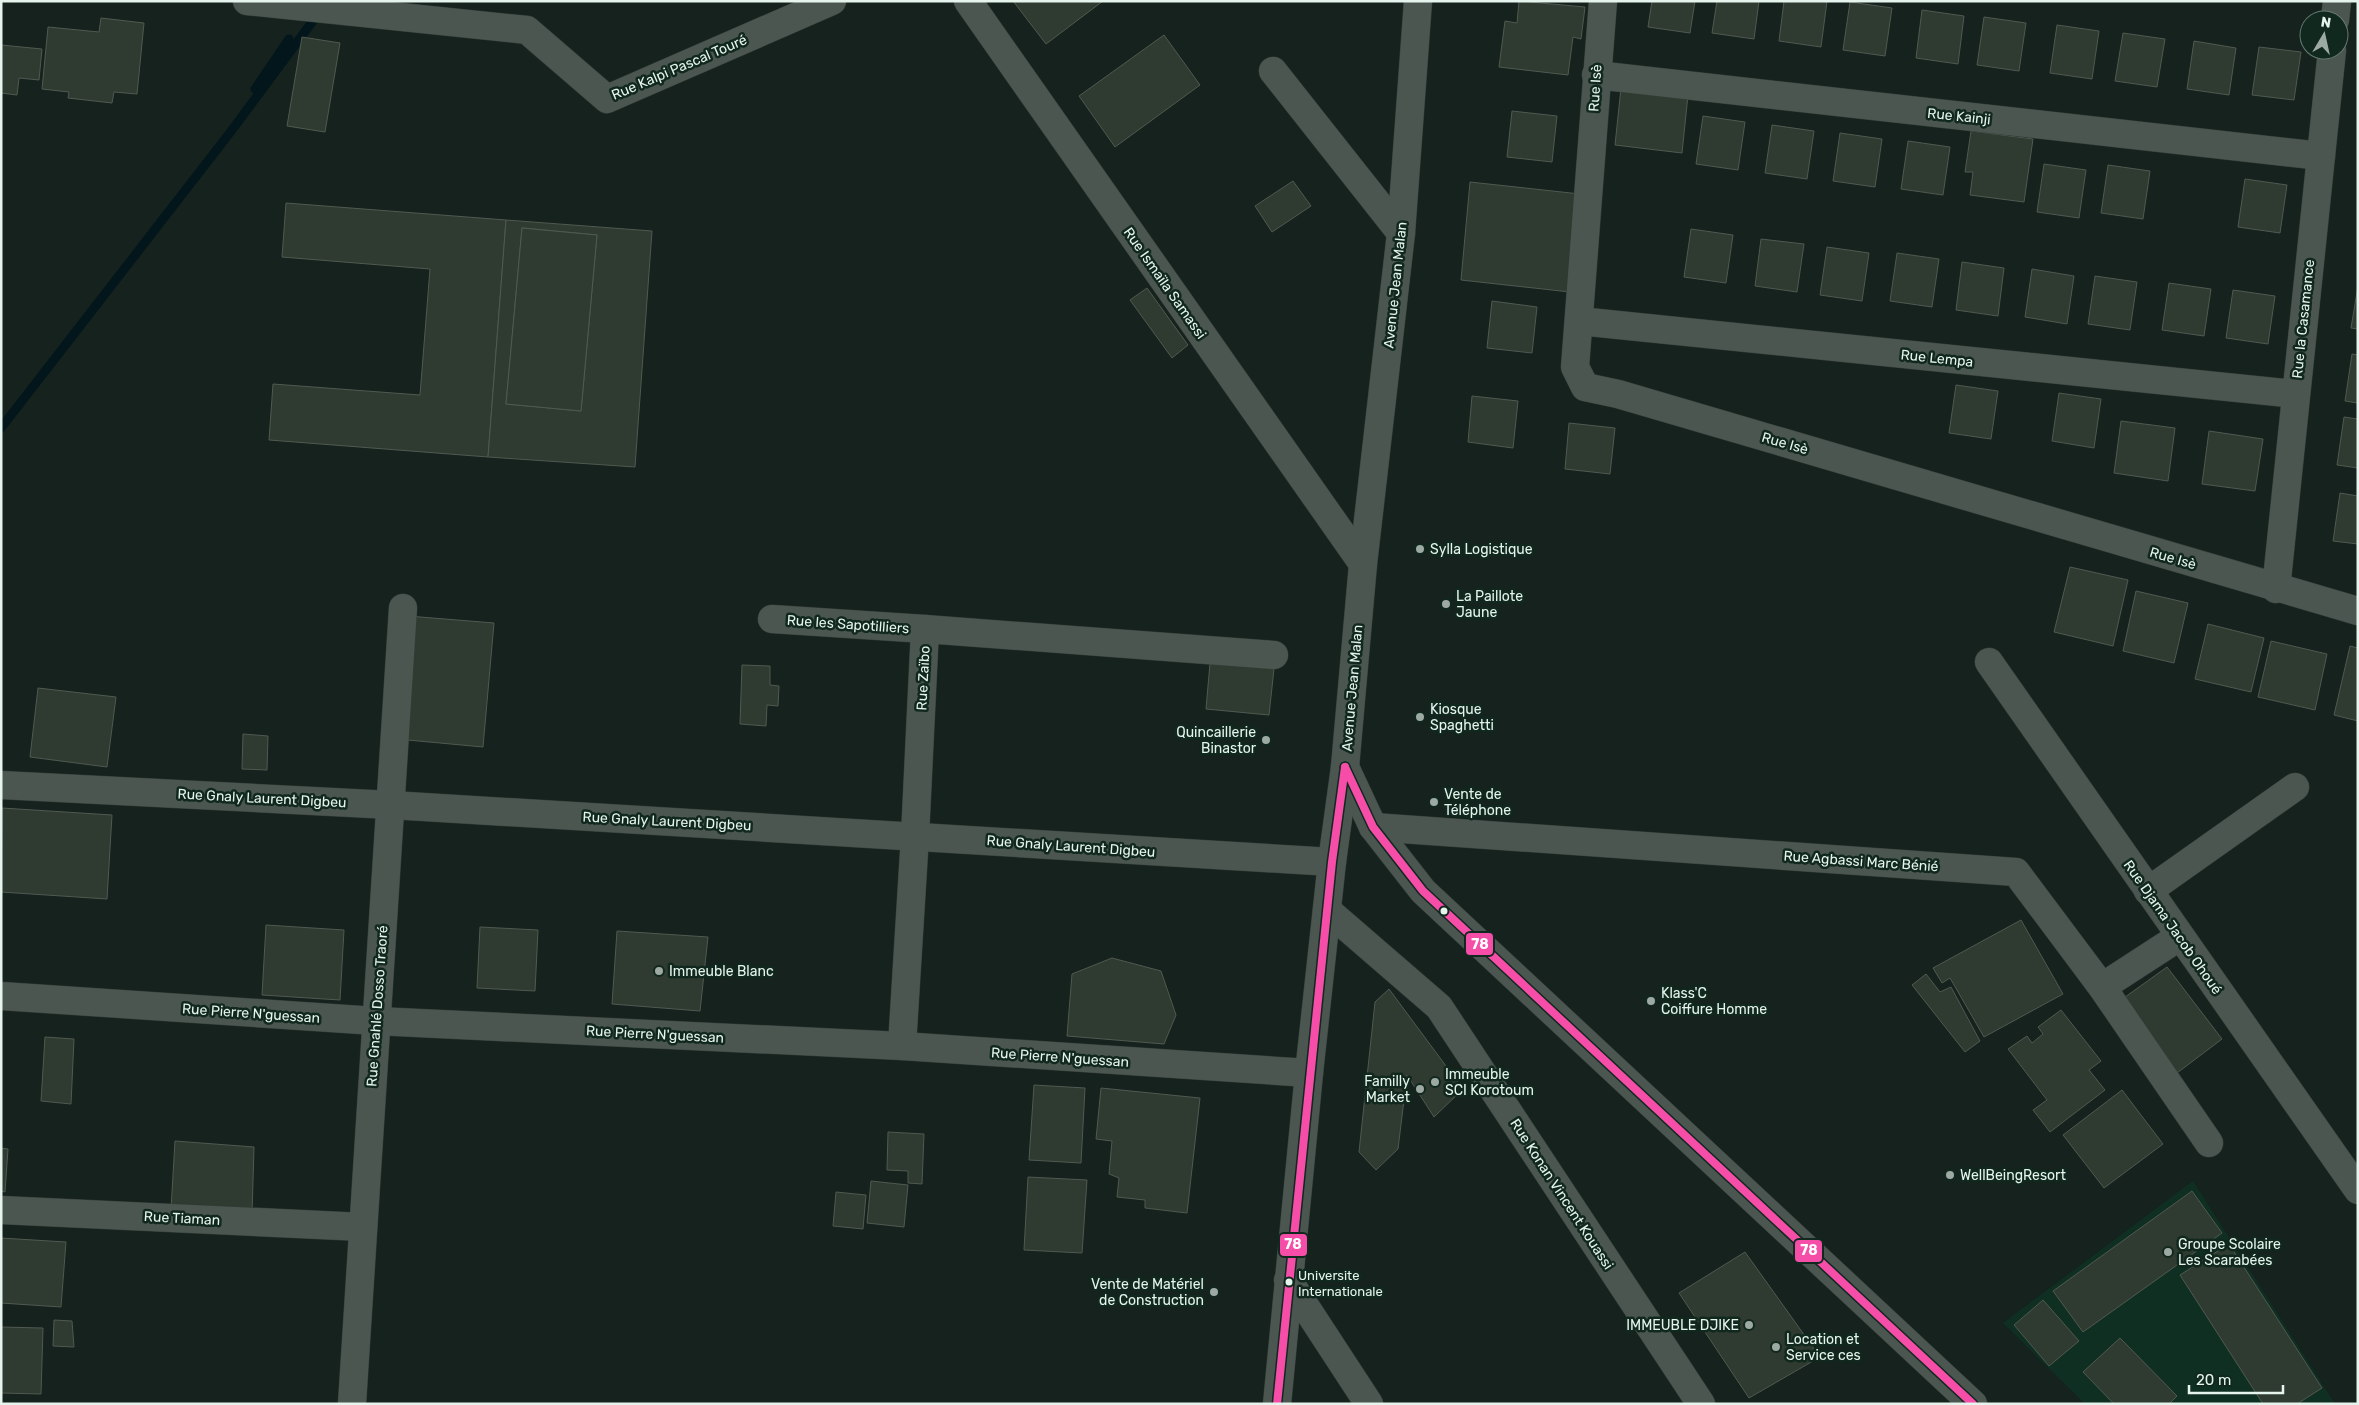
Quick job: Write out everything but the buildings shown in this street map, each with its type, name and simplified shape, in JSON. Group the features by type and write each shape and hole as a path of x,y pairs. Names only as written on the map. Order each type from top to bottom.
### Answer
{"street":[{"name":"Rue Kalpi Pascal Touré","path":"247,1 527,30 607,99 832,1"},
{"name":"Rue Ismaïla Samassi","path":"968,1 1363,564"},
{"name":"Avenue Jean Malan","path":"1277,1404 1309,1074 1332,862 1345,766 1363,564 1401,233 1418,1"},
{"name":"Rue Isè","path":"1603,1 1574,367 1585,387 1628,397 2276,589 2358,611"},
{"name":"Rue la Casamance","path":"2276,589 2331,60"},
{"path":"1273,71 1401,233"},
{"name":"Rue Kainji","path":"1596,75 2321,156"},
{"name":"Rue Lempa","path":"1579,322 2295,394"},
{"name":"Rue Gnahlé Dosso Traoré","path":"352,1404 403,608"},
{"name":"Rue les Sapotilliers","path":"772,619 925,629"},
{"name":"Rue Zaïbo","path":"902,1046 925,629 1274,655"},
{"name":"Rue Djama Jacob Ohoué","path":"1989,662 2179,937 2358,1190"},
{"path":"1345,766 1373,827 1423,891 1973,1404"},
{"name":"Rue Gnaly Laurent Digbeu","path":"1,785 391,805 1332,862"},
{"path":"2148,891 2294,787"},
{"name":"Rue Agbassi Marc Bénié","path":"1373,827 2016,872 2102,987 2209,1143"},
{"name":"Rue Konan Vincent Kouassi","path":"1328,911 1438,1007 1701,1404"},
{"path":"2102,987 2179,937"},
{"name":"Rue Pierre N'guessan","path":"1,996 376,1021 902,1046 1309,1074"},
{"name":"Rue Tiaman","path":"1,1210 362,1227"},
{"path":"1288,1280 1369,1404"}],"shaded area":[{"name":"Groupe Scolaire Les Scarabées","path":"2193,1181 2335,1404 2085,1404 2003,1323"}],"waterway":[{"path":"1,428 232,130 318,14"},
{"path":"255,89 289,39"}],"transit line":[{"name":"78","path":"1345,767 1373,827 1423,891 1973,1404"},
{"name":"78","path":"1277,1404 1332,862 1345,767"}],"place":[{"name":"Sylla Logistique","path":"1420,549"},
{"name":"La Paillote Jaune","path":"1446,604"},
{"name":"Kiosque Spaghetti","path":"1420,717"},
{"name":"Quincaillerie Binastor","path":"1266,740"},
{"name":"Vente de Téléphone","path":"1434,802"},
{"name":"Immeuble Blanc","path":"659,971"},
{"name":"Klass'C Coiffure Homme","path":"1651,1001"},
{"name":"Immeuble SCI Korotoum","path":"1435,1082"},
{"name":"Familly Market","path":"1420,1089"},
{"name":"WellBeingResort","path":"1950,1175"},
{"name":"Groupe Scolaire Les Scarabées","path":"2168,1252"},
{"name":"Universite Internationale","path":"1289,1282"},
{"name":"Vente de Matériel de Construction","path":"1214,1292"},
{"name":"IMMEUBLE DJIKE","path":"1749,1325"},
{"name":"Location et Service ces","path":"1776,1347"}]}
